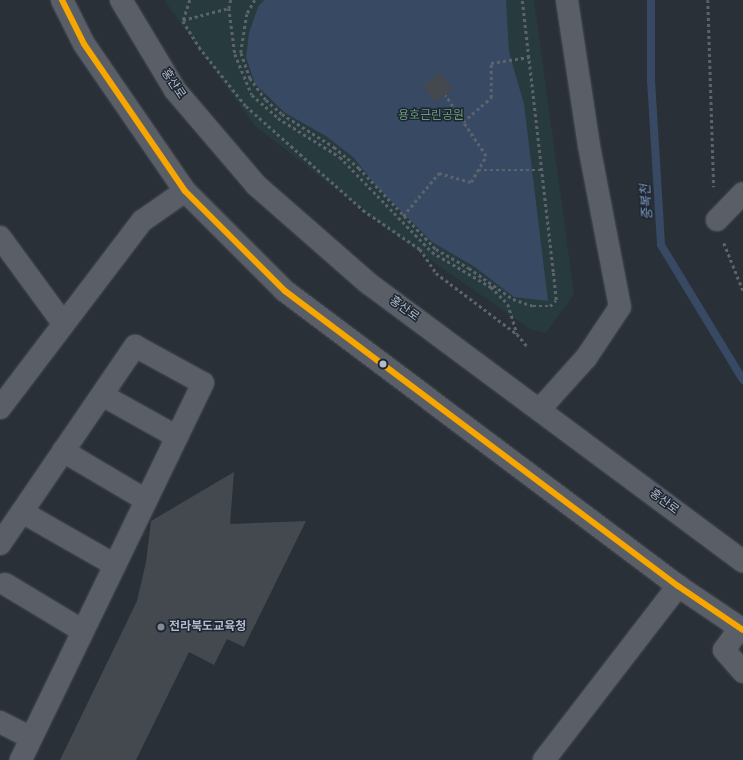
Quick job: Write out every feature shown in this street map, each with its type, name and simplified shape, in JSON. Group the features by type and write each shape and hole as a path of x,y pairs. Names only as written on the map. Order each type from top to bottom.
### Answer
{"street":[{"path":"62,0 84,44 185,191 285,291 678,586 742,629 724,650 743,672"},
{"name":"홍산로","path":"121,0 175,90 256,185 368,283 540,409 743,562"},
{"path":"540,409 586,358 620,307 589,146 567,0"},
{"path":"0,408 62,323 142,220 185,191"},
{"path":"717,220 743,193"},
{"path":"0,236 62,323"},
{"path":"0,544 136,346 203,383 21,760"},
{"path":"102,395 176,438"},
{"path":"63,451 146,500"},
{"path":"22,512 115,565"},
{"path":"4,584 83,631"},
{"path":"544,760 678,586"},
{"path":"0,722 31,738"}],"path":[{"path":"190,0 183,20 199,48 246,106 364,210 420,249 436,273 517,334 527,346"},
{"path":"231,0 229,8 235,54 252,94 278,118 340,157 432,252 491,287 508,304 517,334"},
{"path":"255,0 247,14 241,53 250,78 266,100 282,114 334,147 359,168 436,249 469,268 513,299 533,306 550,306 556,300 530,57 522,0"},
{"path":"708,0 717,220 743,290"},
{"path":"183,20 229,8"},
{"path":"463,122 491,98 491,63 530,57"},
{"path":"403,216 439,173 471,182 486,156 445,95"},
{"path":"478,170 542,170"}],"green space":[{"name":"용호근린공원","path":"164,0 534,0 574,294 546,333 530,329 396,236 254,125"}],"water":[{"name":"용호근린공원","path":"264,0 506,0 509,52 524,104 548,301 514,297 475,267 432,242 376,186 354,158 326,136 285,113 255,84 246,57 249,33 258,7"}],"building":[{"path":"440,72 453,88 436,102 423,86"},
{"name":"전라북도교육청","path":"234,472 230,524 306,521 244,647 227,639 214,665 189,652 136,760 60,760 137,601 146,562 151,521"}],"waterway":[{"name":"중복천","path":"651,0 651,80 661,245 743,380"}],"transit line":[{"path":"62,0 84,44 185,191 285,291 678,586 743,630"}],"place":[{"name":"전라북도교육청","path":"161,627"}]}
